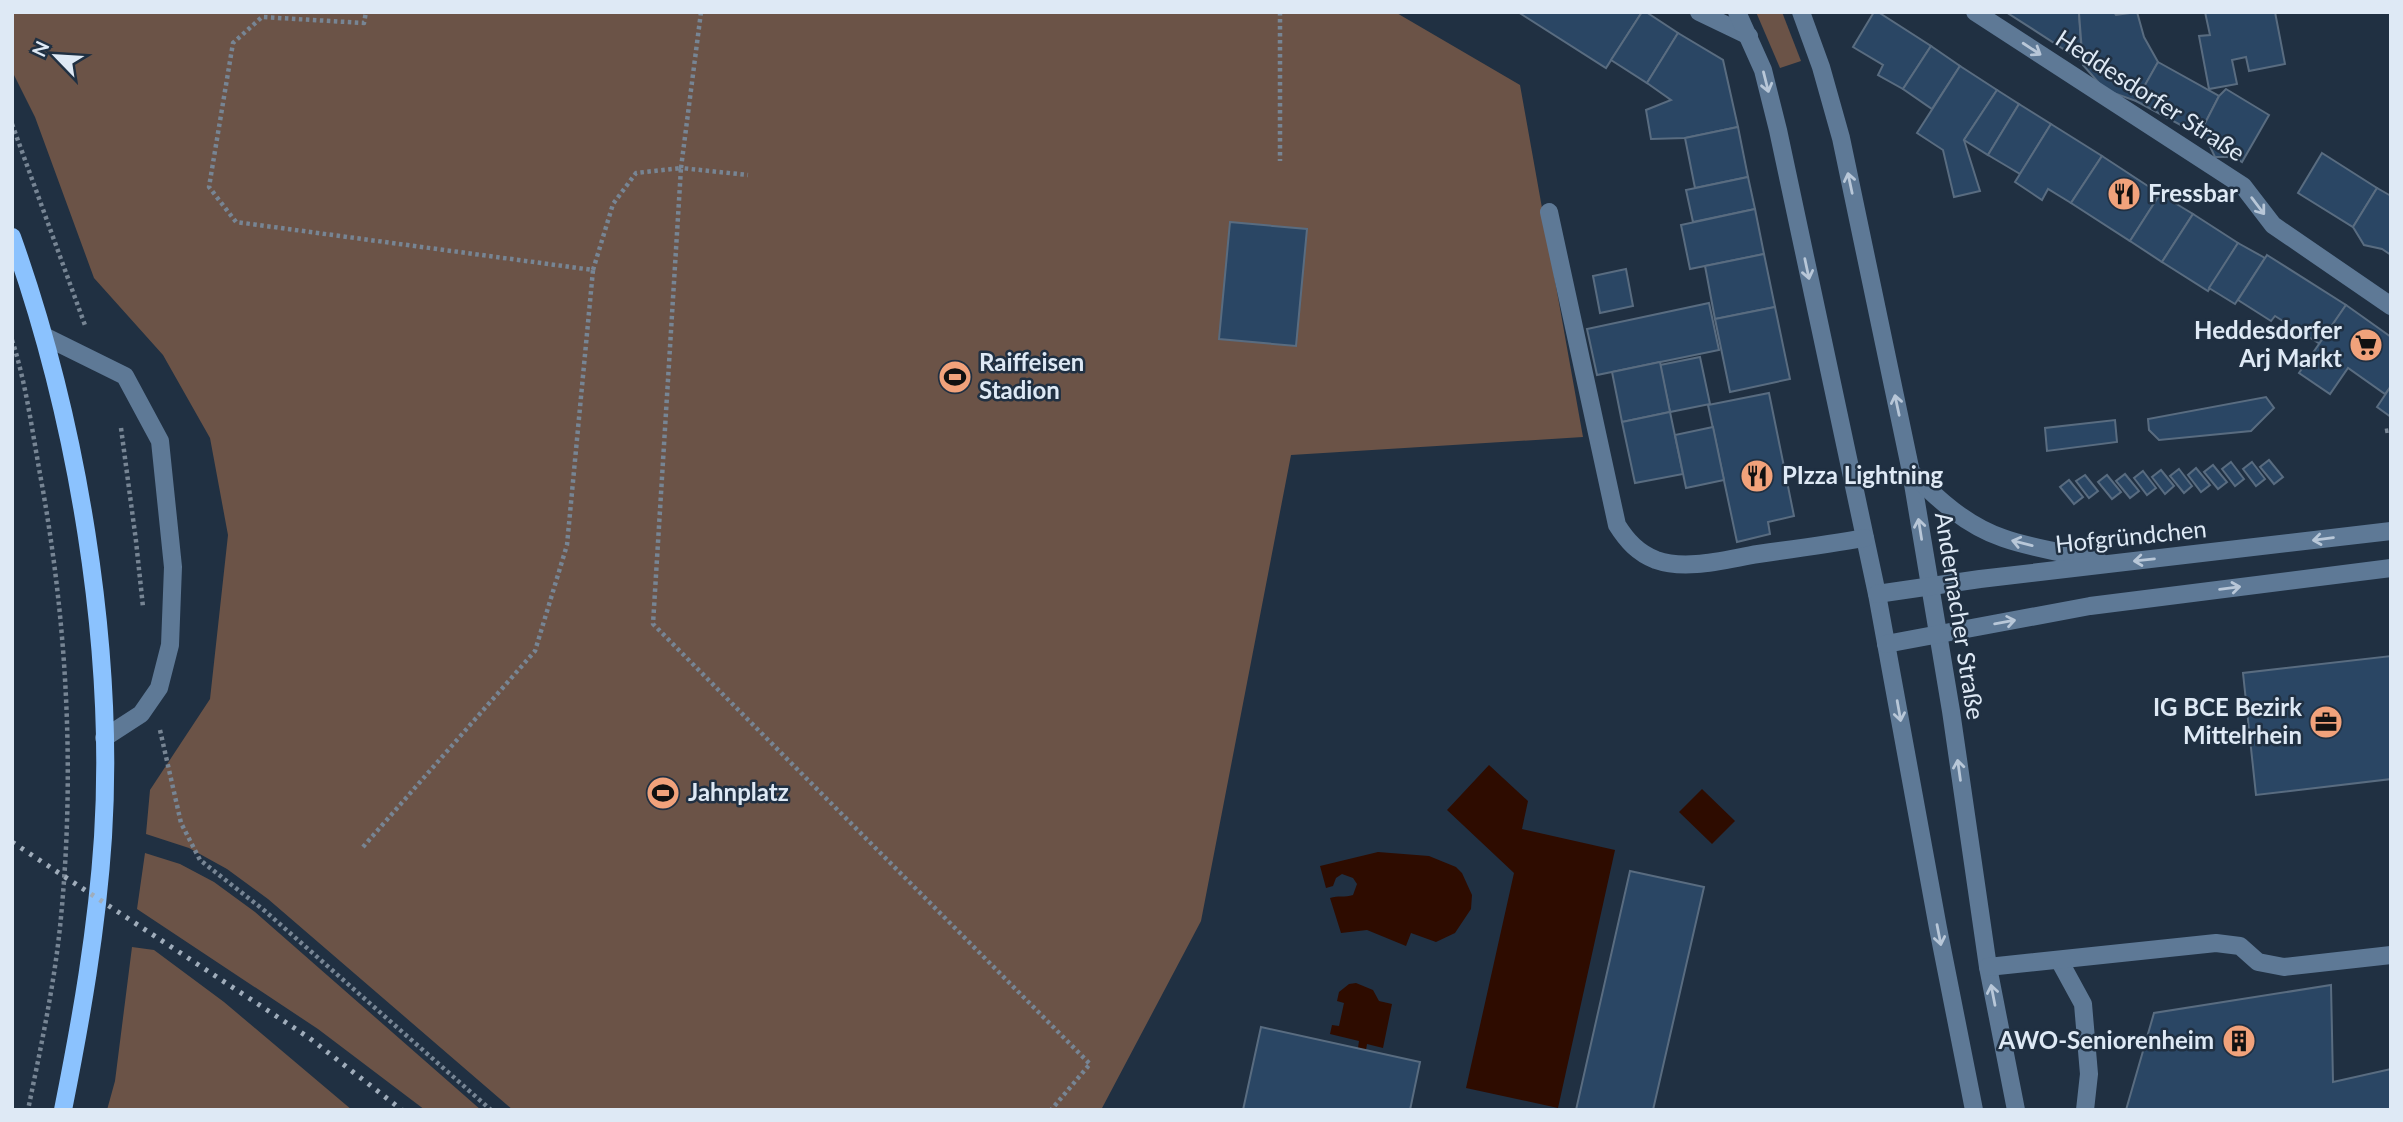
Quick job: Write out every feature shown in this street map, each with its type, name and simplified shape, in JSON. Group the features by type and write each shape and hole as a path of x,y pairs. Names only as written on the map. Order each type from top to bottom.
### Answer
{"main road":[{"path":"12,237 44,336 80,494 96,620 104,738 103,837 92,941 80,1021 62,1110"}],"street":[{"path":"1699,12 1749,36"},
{"path":"1737,12 1763,71 1778,130 1877,594 1974,1110"},
{"name":"Andernacher Straße","path":"1801,12 1821,67 1840,138 1911,472 1938,633 1987,967 2016,1110"},
{"name":"Heddesdorfer Straße","path":"1975,12 2243,186 2273,225 2391,306"},
{"path":"1549,212 1617,524 1626,540 1658,561 1680,564 1865,538"},
{"path":"44,336 125,376 160,441 173,568 170,645 159,688 151,701 141,714 104,738"},
{"path":"1911,472 1952,510 1985,530 2004,538 2113,564"},
{"name":"Hofgründchen","path":"1877,594 2391,531"},
{"path":"1886,644 2090,606 2391,568"},
{"path":"1987,967 2216,943 2240,946 2258,962 2284,967 2391,955"},
{"path":"2059,960 2082,1004 2089,1074 2085,1110"}],"path":[{"path":"366,12 364,23 262,17 233,43 209,187 236,222 593,270"},
{"path":"701,12 681,168 653,624 1090,1064 1051,1110"},
{"path":"1280,12 1280,161"},
{"path":"12,124 98,362"},
{"path":"363,847 534,651 567,545 593,270 613,204 636,173 681,168 748,175"},
{"path":"12,340 51,531 67,704 69,780 61,918 48,1013 28,1110"},
{"path":"120,422 143,608"},
{"path":"151,701 164,745 181,823 200,860 265,911 491,1110"}],"shaded area":[{"path":"12,12 1395,12 1520,85 1583,437 1291,455 1201,921 1101,1110 513,1110 268,899 227,869 189,848 146,834 150,790 210,699 228,535 210,438 163,355 94,278 35,117 12,71"},
{"path":"1756,12 1782,12 1801,61 1780,68"},
{"path":"1489,765 1528,801 1522,829 1615,850 1558,1108 1466,1088 1514,873 1447,810"},
{"path":"1702,789 1735,821 1712,844 1679,812"},
{"path":"1378,852 1429,856 1456,867 1462,873 1472,895 1471,909 1455,933 1436,942 1411,933 1406,946 1367,930 1341,933 1330,898 1353,895 1357,884 1353,878 1342,874 1336,878 1333,886 1326,888 1320,866"},
{"path":"145,853 180,864 214,882 255,912 481,1110 425,1110 318,1029 137,909"},
{"path":"132,947 154,950 224,1002 352,1110 107,1110 115,1081"},
{"path":"1356,983 1373,990 1379,1001 1392,1004 1383,1048 1367,1044 1366,1050 1358,1048 1359,1041 1330,1034 1332,1025 1339,1026 1344,1003 1337,1001 1339,992 1349,984"}],"building":[{"path":"1518,12 1642,12 1606,68"},
{"path":"1642,12 1678,33 1647,83 1611,60"},
{"path":"1874,12 1931,46 1903,89 1878,75 1883,65 1853,47"},
{"path":"2006,12 2079,13 2082,61"},
{"path":"2114,12 2116,15 2137,12 2144,37 2158,62 2136,101 2105,90 2083,65 2079,13"},
{"path":"2205,12 2275,12 2285,64 2249,71 2246,57 2232,60 2237,84 2209,89 2199,36 2210,35"},
{"path":"1678,33 1723,60 1738,127 1685,138 1651,139 1646,110 1671,100 1647,83"},
{"path":"1931,46 1960,66 1932,109 1903,89"},
{"path":"2158,62 2219,96 2199,135 2136,101"},
{"path":"1960,66 1997,90 1964,140 1980,191 1954,197 1943,150 1917,133"},
{"path":"2226,89 2269,115 2242,162 2234,157 2215,157 2207,140 2199,135 2219,96"},
{"path":"1997,90 2019,104 1988,155 1964,140"},
{"path":"2019,104 2051,124 2020,174 1988,155"},
{"path":"2051,124 2102,156 2071,203 2048,189 2042,200 2015,182"},
{"path":"1738,127 1748,177 1695,188 1685,138"},
{"path":"2322,153 2377,188 2353,227 2298,193"},
{"path":"2102,156 2160,194 2130,241 2071,203"},
{"path":"1748,177 1755,209 1693,222 1686,190"},
{"path":"2377,188 2391,196 2391,255 2382,249 2364,245 2353,227"},
{"path":"2160,194 2193,214 2162,262 2130,241"},
{"path":"1755,209 1764,254 1690,269 1681,225"},
{"path":"2193,214 2238,243 2208,291 2162,262"},
{"path":"1230,222 1307,229 1296,346 1219,339"},
{"path":"2238,243 2265,258 2235,304 2209,288"},
{"path":"1764,254 1775,307 1715,319 1705,266"},
{"path":"2267,255 2346,305 2320,344 2275,316 2271,321 2238,300"},
{"path":"1626,269 1633,306 1600,313 1593,276"},
{"path":"1709,303 1719,350 1597,375 1587,329"},
{"path":"2346,305 2391,337 2391,386 2385,394 2348,368 2330,394 2299,373"},
{"path":"1775,307 1790,379 1730,392 1715,319"},
{"path":"1700,357 1710,404 1670,412 1660,365"},
{"path":"1660,362 1670,412 1622,422 1612,372"},
{"path":"2391,386 2391,417 2377,407"},
{"path":"1769,393 1794,516 1768,522 1770,534 1737,542 1708,405"},
{"path":"2266,397 2274,408 2251,431 2159,440 2149,430 2148,419"},
{"path":"1670,412 1683,474 1635,483 1622,422"},
{"path":"2115,420 2117,442 2047,451 2045,428"},
{"path":"1713,427 1724,480 1686,488 1675,435"},
{"path":"2269,460 2283,477 2274,484 2260,467"},
{"path":"2231,462 2244,479 2235,486 2222,469"},
{"path":"2252,462 2265,479 2256,486 2243,469"},
{"path":"2213,465 2227,482 2218,489 2204,472"},
{"path":"2196,468 2210,485 2201,492 2188,475"},
{"path":"2179,469 2192,486 2184,493 2170,476"},
{"path":"2161,470 2174,486 2165,494 2152,477"},
{"path":"2143,471 2156,488 2147,495 2134,478"},
{"path":"2125,474 2139,491 2130,498 2116,481"},
{"path":"2085,475 2098,491 2089,498 2076,481"},
{"path":"2107,475 2121,492 2112,499 2098,482"},
{"path":"2069,480 2083,497 2074,504 2060,487"},
{"path":"2391,656 2391,779 2256,795 2243,673"},
{"path":"1630,871 1704,887 1653,1110 1576,1110"},
{"name":"AWO-Seniorenheim","path":"2331,985 2333,1082 2391,1069 2391,1110 2126,1110 2154,1013"},
{"path":"1261,1027 1420,1062 1410,1110 1243,1110"}],"railway":[{"path":"12,842 308,1037 402,1110"}],"place":[{"name":"Fressbar","path":"2124,194"},
{"name":"Heddesdorfer Arj Markt","path":"2366,345"},
{"name":"Raiffeisen Stadion","path":"955,377"},
{"name":"PIzza Lightning","path":"1757,476"},
{"name":"IG BCE Bezirk Mittelrhein","path":"2326,722"},
{"name":"Jahnplatz","path":"663,793"},
{"name":"AWO-Seniorenheim","path":"2239,1041"}]}
